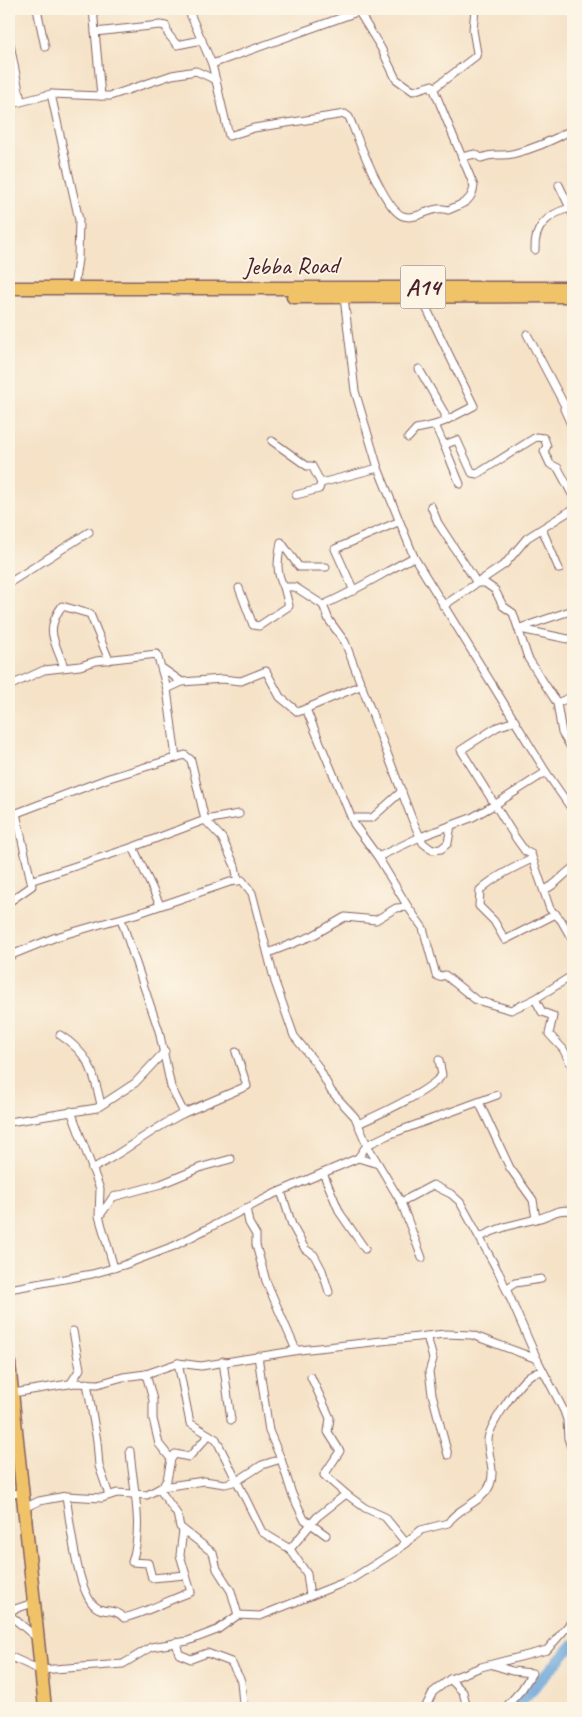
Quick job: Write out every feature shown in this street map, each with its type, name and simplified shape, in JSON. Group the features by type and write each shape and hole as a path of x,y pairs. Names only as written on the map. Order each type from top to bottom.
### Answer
{"highway":[{"name":"Jebba Road","path":"9,288 573,288"},
{"name":"Jebba Road","path":"9,293 344,297 573,296"},
{"path":"9,1362 45,1708"}],"street":[{"path":"37,9 45,47"},
{"path":"93,9 101,96"},
{"path":"188,9 212,64 229,136 254,128 341,114 349,117 370,170 396,212 404,216 416,216 441,207 448,210 469,201 473,196 474,186 432,85 413,91 396,80 381,48 357,10 212,64"},
{"path":"433,88 476,56 473,30 475,9"},
{"path":"95,32 160,25 166,26 168,34 177,45 202,40"},
{"path":"9,39 21,101"},
{"path":"9,105 51,94 110,96 172,75 196,70 216,80"},
{"path":"51,94 79,220 78,259 74,287"},
{"path":"462,157 475,154 481,158 495,153 515,153 551,141 573,129"},
{"path":"535,250 534,239 547,217 572,211 560,185"},
{"path":"344,297 355,391 378,468 398,522 414,557 443,606 546,772 573,811"},
{"path":"408,438 416,429 435,425 474,406 421,297"},
{"path":"527,334 566,408 564,409 573,429"},
{"path":"419,369 445,414 445,421"},
{"path":"435,425 460,484"},
{"path":"444,445 457,440 472,472 477,474 536,437 544,438 547,446 544,451 550,464 558,468 573,496"},
{"path":"272,441 307,466 312,466 321,482 319,489 296,495"},
{"path":"321,482 378,468"},
{"path":"431,506 438,523 477,583 485,584 495,590 503,606 513,612 520,628 528,658 557,703 562,733 573,751"},
{"path":"443,606 505,564 527,538 573,509"},
{"path":"354,591 335,549 398,522"},
{"path":"542,529 559,569"},
{"path":"9,583 90,532"},
{"path":"239,588 253,625 259,626 289,606 284,587 278,578 276,565 280,542 298,567 326,567"},
{"path":"323,605 354,591 414,557"},
{"path":"284,587 295,587 323,605 329,620 345,642 420,837 428,848 440,849 448,843 452,825"},
{"path":"64,667 50,630 54,616 62,606 90,614 109,660"},
{"path":"520,628 573,610"},
{"path":"520,628 573,640"},
{"path":"9,686 44,670 157,654 167,689 176,758"},
{"path":"162,668 182,682"},
{"path":"167,689 182,682 222,679 240,681 266,671 280,697 298,712 362,685"},
{"path":"557,703 573,696"},
{"path":"306,709 352,818 408,908 423,928 436,975 439,977 445,975 476,1000 511,1010 535,999 573,975"},
{"path":"515,721 497,727 461,750 515,837 532,859 550,909 556,914 573,941"},
{"path":"9,816 109,778 185,756 191,760 205,820 222,838 235,866 238,881"},
{"path":"378,857 496,804 546,772"},
{"path":"352,818 372,818 402,791"},
{"path":"9,902 30,890 32,880 16,813"},
{"path":"32,880 163,838 205,820 239,814"},
{"path":"133,847 160,905"},
{"path":"532,859 509,869 497,879 488,882 480,890 479,906 494,921 505,940 556,914"},
{"path":"544,890 553,887 563,874 573,868"},
{"path":"9,956 56,937 121,919 238,881 245,882 252,893 268,953 294,1036 317,1065 331,1091 349,1109 358,1124 367,1146 401,1202 422,1258"},
{"path":"268,953 312,936 345,917 376,920 396,908 408,908"},
{"path":"121,919 164,1051 171,1087 184,1113"},
{"path":"535,999 542,1012 553,1016 549,1034 564,1049 573,1068"},
{"path":"60,1035 76,1045 92,1068 101,1105"},
{"path":"9,1122 101,1105 134,1083 164,1051"},
{"path":"92,1169 139,1142 160,1125 248,1086 236,1052"},
{"path":"358,1124 432,1085 442,1075 439,1060"},
{"path":"9,1289 114,1268 174,1246 281,1191 358,1158 367,1146 415,1124 497,1095"},
{"path":"479,1102 510,1168 533,1200 536,1219"},
{"path":"72,1111 100,1189 99,1216 114,1268"},
{"path":"358,1158 378,1164"},
{"path":"99,1216 113,1197 161,1184 202,1166 231,1159"},
{"path":"323,1173 340,1213 365,1249"},
{"path":"401,1202 432,1185 440,1187 460,1202 506,1289 537,1359 564,1411 573,1453"},
{"path":"100,1189 113,1197"},
{"path":"281,1191 296,1232 305,1249 314,1254 322,1270 329,1292"},
{"path":"246,1208 249,1223 256,1235 256,1245 266,1280 296,1350"},
{"path":"480,1237 514,1223 536,1219 557,1210 573,1211"},
{"path":"506,1289 516,1283 541,1279"},
{"path":"71,1383 80,1369 73,1331"},
{"path":"13,1393 71,1383 98,1384 123,1377 146,1374 178,1363 201,1366 296,1350 427,1336 472,1335 537,1359"},
{"path":"427,1336 433,1358 429,1372 432,1394 448,1455"},
{"path":"258,1356 269,1431 282,1459 304,1519 326,1535"},
{"path":"223,1361 231,1420"},
{"path":"178,1363 190,1423 216,1440 262,1532 290,1549 306,1574 310,1596"},
{"path":"9,1656 40,1670 123,1664 151,1647 188,1641 217,1630 238,1615 260,1616 358,1576 406,1543 421,1530 448,1524 453,1514 478,1498 490,1486 493,1468 488,1440 492,1423 528,1376 543,1371"},
{"path":"146,1374 154,1400 153,1419 159,1444 172,1460"},
{"path":"311,1377 330,1418 328,1432 340,1451 324,1475 365,1508 385,1517 406,1543"},
{"path":"87,1383 97,1441 99,1466 109,1495"},
{"path":"209,1435 189,1457 175,1454 167,1480 160,1490 177,1514 180,1527 213,1553 217,1569 231,1591 238,1615"},
{"path":"130,1451 138,1507 137,1545 132,1562 148,1562 152,1578 186,1574"},
{"path":"24,1508 39,1500 66,1496 102,1498 117,1493 147,1495 162,1487 204,1481 225,1484 237,1481 262,1465 282,1459"},
{"path":"9,1495 22,1492"},
{"path":"290,1549 318,1517 346,1494"},
{"path":"66,1496 74,1550 86,1596 97,1608 118,1611 124,1618 144,1613 166,1600 191,1592 180,1555 183,1530"},
{"path":"9,1611 33,1603"},
{"path":"9,1617 12,1617 37,1638"},
{"path":"425,1708 433,1692 450,1679 547,1650 573,1620"},
{"path":"176,1642 179,1654 191,1659 207,1653 231,1662 241,1681 243,1704 248,1708"},
{"path":"492,1665 512,1671 532,1673 522,1690 505,1708"},
{"path":"450,1679 463,1692 466,1708"}],"waterway":[{"path":"515,1708 573,1645"}]}
